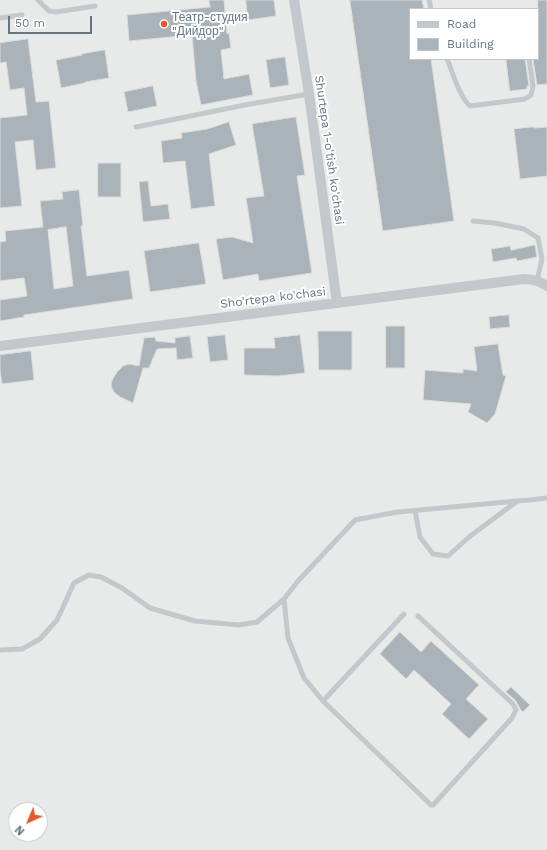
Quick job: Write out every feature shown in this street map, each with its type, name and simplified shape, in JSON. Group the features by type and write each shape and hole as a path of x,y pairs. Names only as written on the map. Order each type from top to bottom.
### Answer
{"street":[{"name":"Shurtepa 1-o'tish ko'chasi","path":"294,0 309,94 337,303"},
{"name":"Sho'rtepa ko'chasi","path":"0,346 524,278 537,281 547,286"}],"lane":[{"path":"38,0 49,11 56,12 95,6"},
{"path":"0,18 22,15"},
{"path":"447,60 457,84 466,102 470,106 525,99 531,95 532,86 529,60"},
{"path":"136,127 250,104 309,94"},
{"path":"473,221 495,223 524,230 538,238 542,259 537,281"},
{"path":"0,650 22,649 40,639 57,620 74,583 89,575 101,577 122,588 150,608 195,621 239,625 257,622 284,599 299,580 355,520 415,511 547,498"},
{"path":"415,511 420,537 432,554 448,556 516,501"},
{"path":"284,599 288,638 304,678 323,701 423,798 433,805 512,718 516,710 513,704 418,616"},
{"path":"323,701 404,614"}],"shaded area":[{"path":"0,0 547,0 547,850 0,850"}],"building":[{"path":"209,0 224,0 227,34 229,33 231,48 221,50 224,79 249,74 253,95 201,105 196,81 192,35 129,41 127,15 210,7"},
{"path":"246,0 274,0 276,16 248,20"},
{"path":"350,0 422,0 424,8 409,8 409,60 431,60 454,221 383,231"},
{"path":"538,0 547,0 547,84 537,85 533,60 539,60"},
{"path":"28,39 36,102 49,101 56,168 36,170 33,140 15,142 22,206 0,208 0,118 27,115 24,88 10,90 6,62 0,63 0,43"},
{"path":"105,50 109,78 61,88 56,60"},
{"path":"285,57 289,85 270,88 266,60"},
{"path":"506,60 525,60 529,86 527,86 527,89 510,91"},
{"path":"153,86 157,106 128,112 124,92"},
{"path":"296,117 305,175 297,176 312,273 259,281 258,274 223,280 216,239 232,237 253,243 246,198 264,196 252,124"},
{"path":"229,122 236,145 209,154 215,206 191,209 185,161 163,163 161,141 182,138 181,133 207,129"},
{"path":"547,127 547,176 520,179 514,129"},
{"path":"98,163 121,163 121,197 98,197"},
{"path":"148,181 151,206 168,204 170,219 143,222 139,182"},
{"path":"79,190 83,226 81,226 87,276 129,270 133,299 24,315 24,317 0,321 0,300 27,296 24,278 0,281 0,242 6,241 5,231 43,227 40,201 63,199 62,192","holes":["66,227 73,286 54,289 48,230"]},
{"path":"199,243 206,284 150,292 144,251"},
{"path":"535,245 537,257 517,261 516,258 493,262 491,249 510,246 511,250"},
{"path":"509,315 510,327 490,329 489,317"},
{"path":"386,326 405,326 405,368 386,368"},
{"path":"318,331 352,331 352,370 319,370"},
{"path":"225,335 228,360 210,362 207,337"},
{"path":"300,335 305,373 278,376 244,375 244,348 275,348 274,338"},
{"path":"190,336 193,358 177,360 176,348 157,349 149,368 143,368 133,403 120,397 114,392 111,386 112,380 117,372 123,366 129,364 139,366 144,338 155,337 156,341 175,343 175,338"},
{"path":"498,344 503,375 506,376 495,414 487,423 468,412 471,404 423,400 425,370 463,373 463,369 477,371 474,347"},
{"path":"31,351 34,380 2,384 0,355"},
{"path":"400,632 421,652 431,641 479,685 466,699 488,719 469,739 442,714 451,704 414,670 406,679 380,654"},
{"path":"511,687 530,705 523,712 516,701 506,692"}],"place":[{"name":"Театр-студия \"Дийдор\"","path":"164,24"}]}
